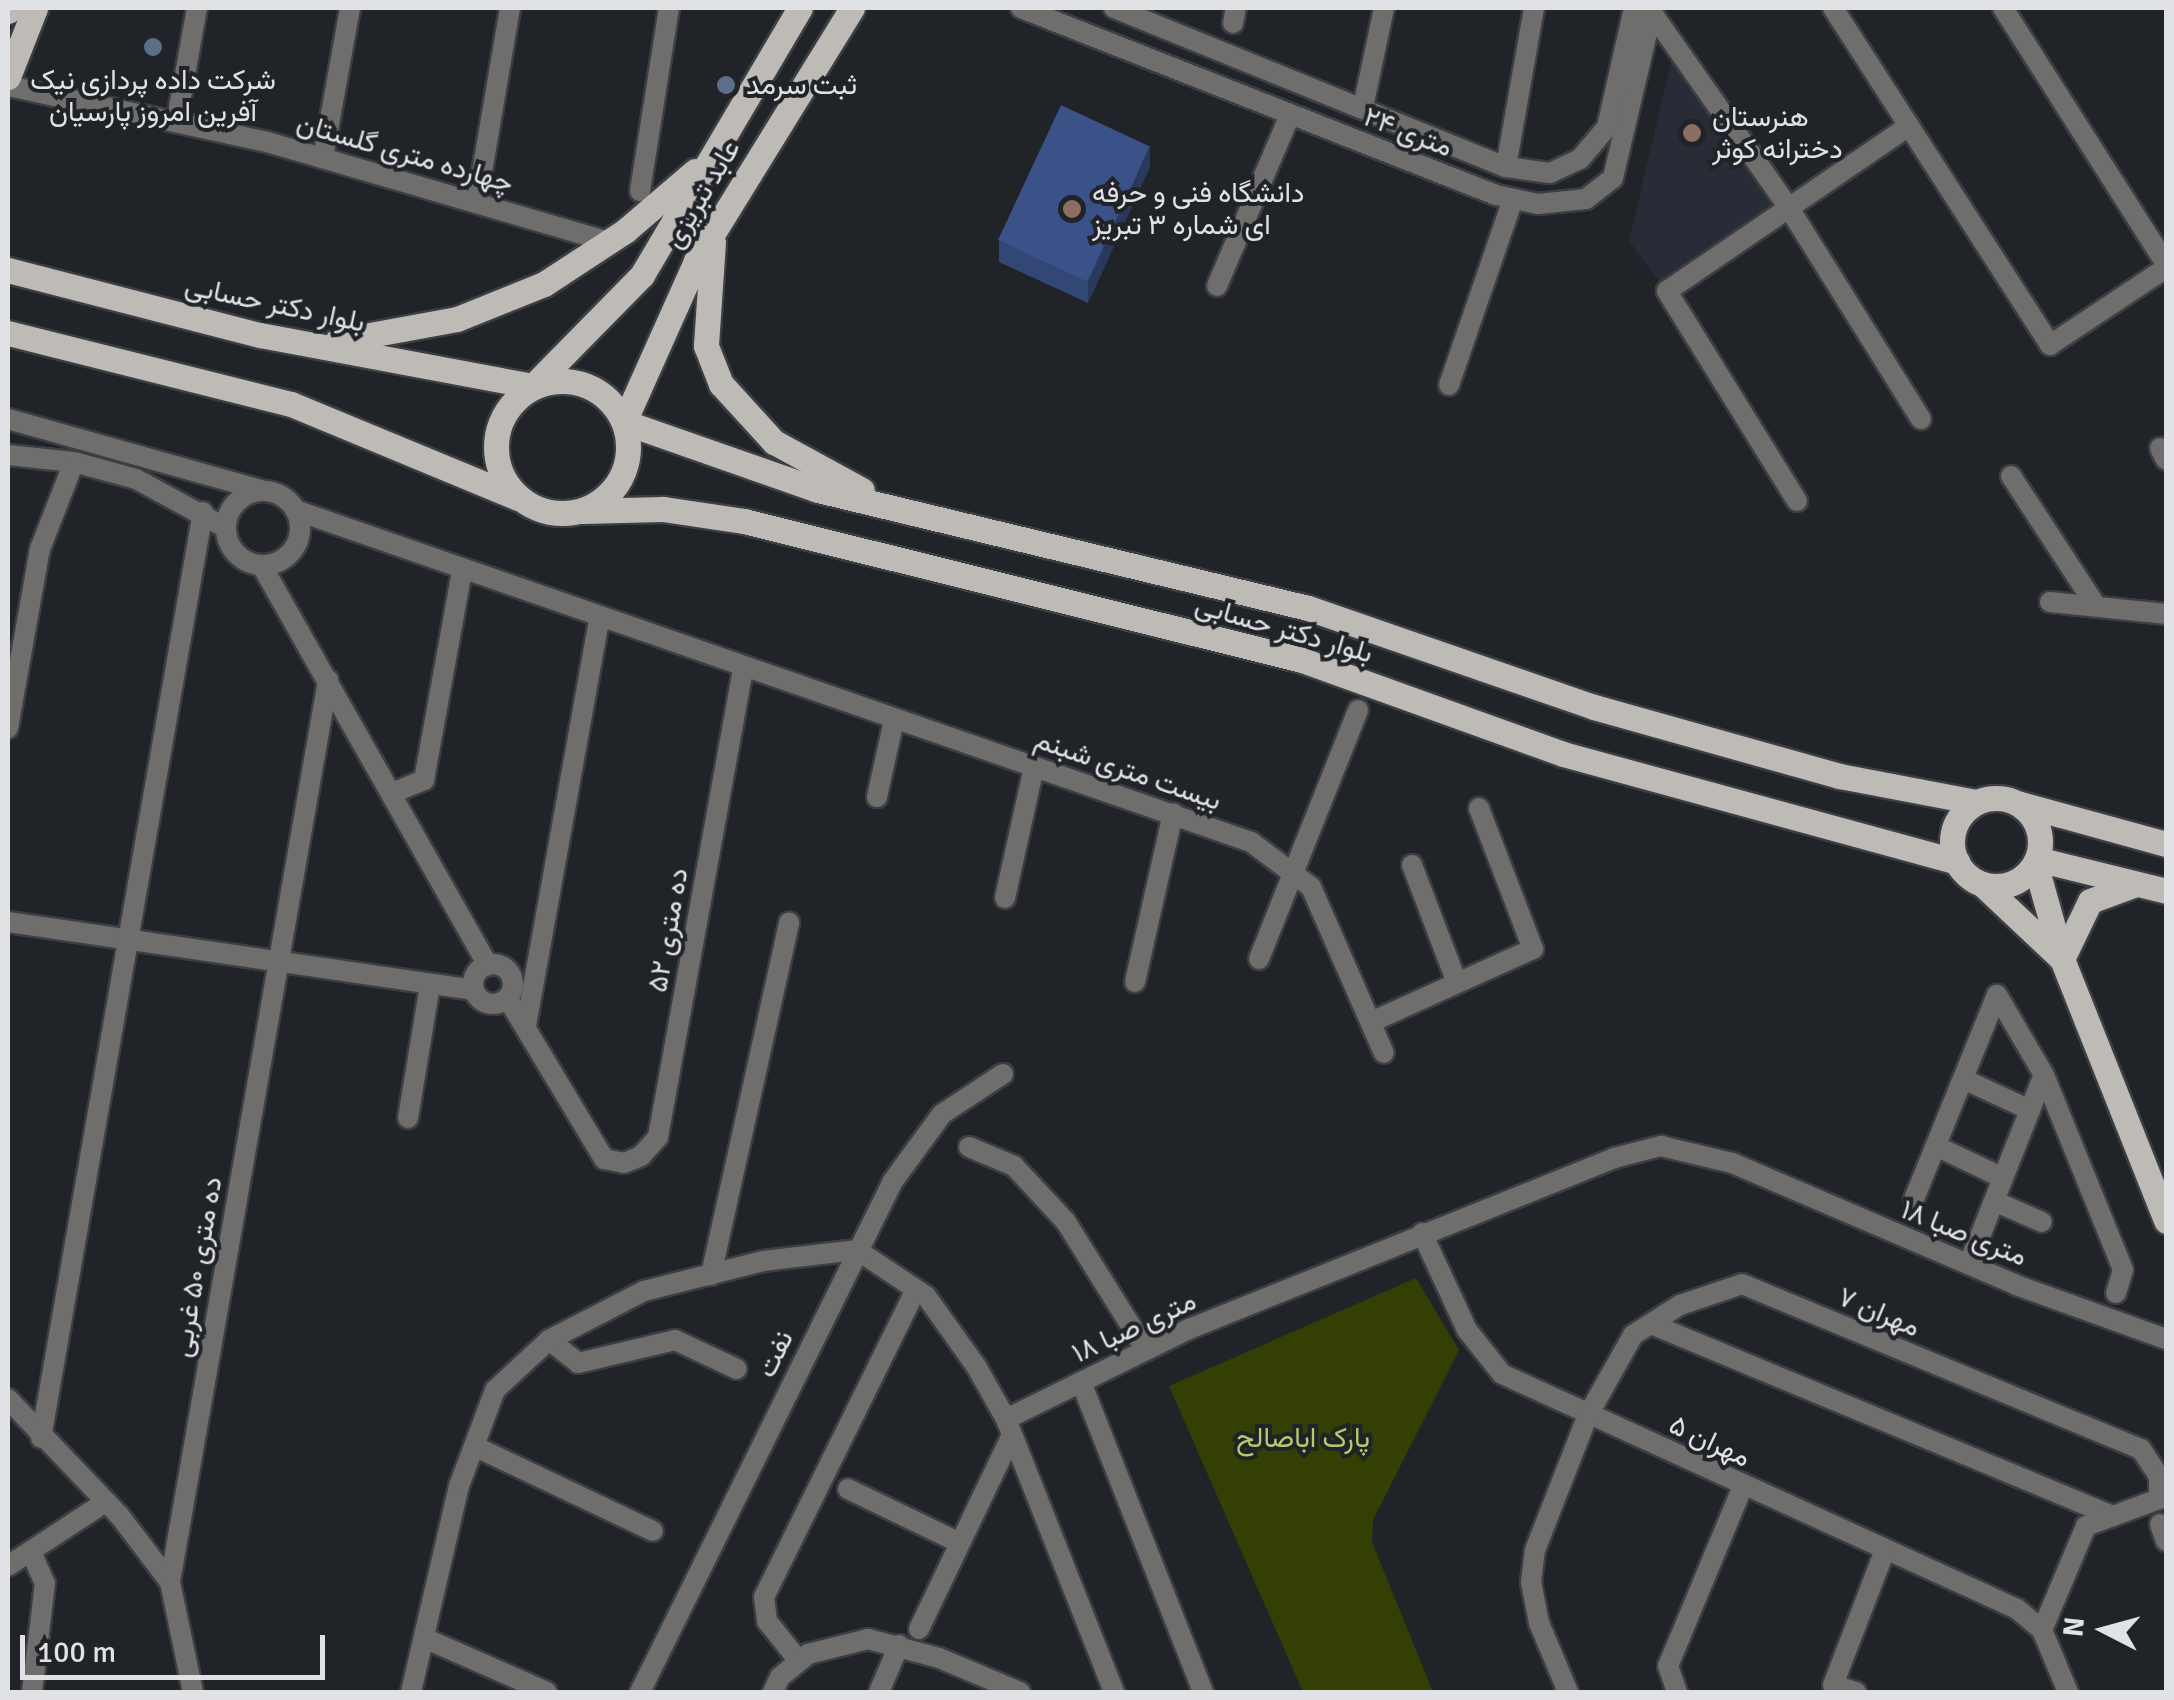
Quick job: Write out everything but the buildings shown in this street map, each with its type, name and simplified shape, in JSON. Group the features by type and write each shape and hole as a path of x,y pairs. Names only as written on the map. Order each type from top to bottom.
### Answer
{"main road":[{"path":"8,77 36,8"},
{"name":"عابد تبریزی","path":"533,386 623,300 800,8"},
{"name":"عابد تبریزی","path":"624,422 667,315 852,8"},
{"path":"317,344 492,307 564,274 610,242 702,165"},
{"path":"715,231 706,346 732,402 802,461 902,511"},
{"name":"بلوار دکتر حسابی","path":"9,270 317,344 533,386"},
{"path":"8,333 291,404 518,498 560,514 582,511 617,485 628,444 624,422 596,390 554,380 533,386 516,398 496,436 496,459 518,498"},
{"name":"بلوار دکتر حسابی","path":"624,422 748,470 1308,608 1594,707 1840,776 1976,802"},
{"name":"بلوار دکتر حسابی","path":"582,511 663,509 744,521 1302,660 1564,754 1956,862"},
{"path":"2062,959 1956,862 1953,830 1976,802 2017,803 2166,844"},
{"path":"2017,803 2038,828 2036,861 2062,959 2166,1221"},
{"path":"1982,884 2011,884 2036,861"},
{"path":"2036,861 2156,888"},
{"path":"2062,959 2090,900 2113,888 2156,888"}],"street":[{"path":"178,119 197,8"},
{"path":"323,158 350,8"},
{"path":"477,201 510,8"},
{"path":"640,191 669,8"},
{"name":"۲۴ متری","path":"1021,8 1290,115 1512,198 1538,204 1586,199 1613,178 1646,9"},
{"path":"1106,43 1118,8"},
{"name":"۲۴ متری","path":"1118,8 1506,167 1550,173 1580,159 1607,127 1646,9"},
{"path":"1364,107 1384,8"},
{"path":"1506,167 1534,8"},
{"path":"1833,8 2050,345 2166,266 2004,8"},
{"path":"1646,9 1789,208 1921,418"},
{"name":"چهارده متری گلستان","path":"8,86 178,119 477,201 610,242"},
{"path":"1217,286 1290,115"},
{"path":"1796,501 1668,291 1909,126"},
{"path":"1449,385 1512,198"},
{"path":"8,419 264,491 295,510 295,548 262,566"},
{"path":"8,454 74,462 136,480 203,512 226,528 236,554 262,566 488,964 511,974 508,999 526,1026"},
{"path":"8,728 40,549 74,462"},
{"path":"2011,476 2096,606"},
{"path":"226,528 233,506 264,491"},
{"name":"بیست متری شبنم","path":"295,510 743,670 1251,842 1311,887 1384,1053"},
{"path":"41,1438 125,940 203,512"},
{"path":"392,794 424,780 462,570"},
{"path":"2050,602 2166,614"},
{"path":"526,1026 599,619"},
{"name":"ده متری ۵۲","path":"526,1026 604,1159 624,1163 658,1137 743,670"},
{"name":"ده متری ۵۰ غربی","path":"170,1582 328,680"},
{"path":"1258,959 1358,710"},
{"path":"877,797 894,720"},
{"path":"1005,898 1034,766"},
{"path":"1371,1022 1533,949 1478,808"},
{"path":"1135,982 1173,813"},
{"path":"1412,865 1457,983"},
{"path":"8,922 474,990 488,1004 508,999"},
{"path":"710,1274 788,922"},
{"path":"474,990 474,977 488,964"},
{"path":"408,1118 430,985"},
{"path":"1914,1199 1996,995 2044,1075 2123,1270 2116,1294"},
{"name":"نفت","path":"640,1692 893,1181 942,1114 1003,1074"},
{"path":"1969,1264 2044,1075"},
{"path":"1962,1079 2030,1110"},
{"name":"متری صبا ۱۸","path":"1009,1427 1081,1382 1146,1350 1422,1233 1614,1158 1661,1146 1732,1164 1969,1264 2166,1339"},
{"path":"1936,1146 2003,1178"},
{"path":"970,1147 1014,1166 1066,1222 1146,1350"},
{"path":"1994,1201 2042,1222"},
{"name":"مهران ۵","path":"1422,1233 1468,1330 1502,1374 2017,1610 2042,1630"},
{"path":"411,1692 474,1446 495,1390 550,1340 644,1291 710,1274 857,1250 916,1289 976,1366 1009,1427 1114,1692"},
{"name":"مهران ۷","path":"1568,1692 1539,1623 1531,1582 1535,1550 1588,1414 1634,1335 1680,1305 1742,1284 2141,1449 2159,1477 2159,1499 2112,1516"},
{"path":"799,1661 767,1621 764,1598 916,1289"},
{"path":"1651,1324 2112,1516"},
{"path":"550,1340 578,1362 675,1340 738,1369"},
{"path":"1081,1382 1202,1692"},
{"path":"8,1399 170,1582 193,1692"},
{"path":"920,1629 1009,1427"},
{"path":"474,1446 653,1531"},
{"path":"1677,1692 1668,1666 1742,1486"},
{"path":"848,1489 958,1542"},
{"path":"8,1566 104,1503"},
{"path":"2068,1692 2042,1630 2086,1526 2112,1516"},
{"path":"1856,1692 1833,1684 1885,1550"},
{"path":"30,1552 45,1584 32,1692"},
{"path":"424,1638 546,1692"},
{"path":"773,1692 799,1661 868,1639 899,1644 1020,1692"},
{"path":"879,1692 899,1644"}],"shaded area":[{"name":"هنرستان دخترانه کوثر","path":"1671,62 1682,62 1776,204 1661,283 1629,241"}],"green space":[{"name":"پارک اباصالح","path":"1416,1278 1459,1350 1373,1520 1372,1542 1433,1692 1303,1692 1169,1386"}],"place":[{"name":"شرکت داده پردازی نیک آفرین امروز پارسیان","path":"153,47"},
{"name":"ثبت سرمد","path":"726,85"},
{"name":"هنرستان دخترانه کوثر","path":"1692,133"},
{"name":"دانشگاه فنی و حرفه ای شماره ۳ تبریز","path":"1072,209"}]}
